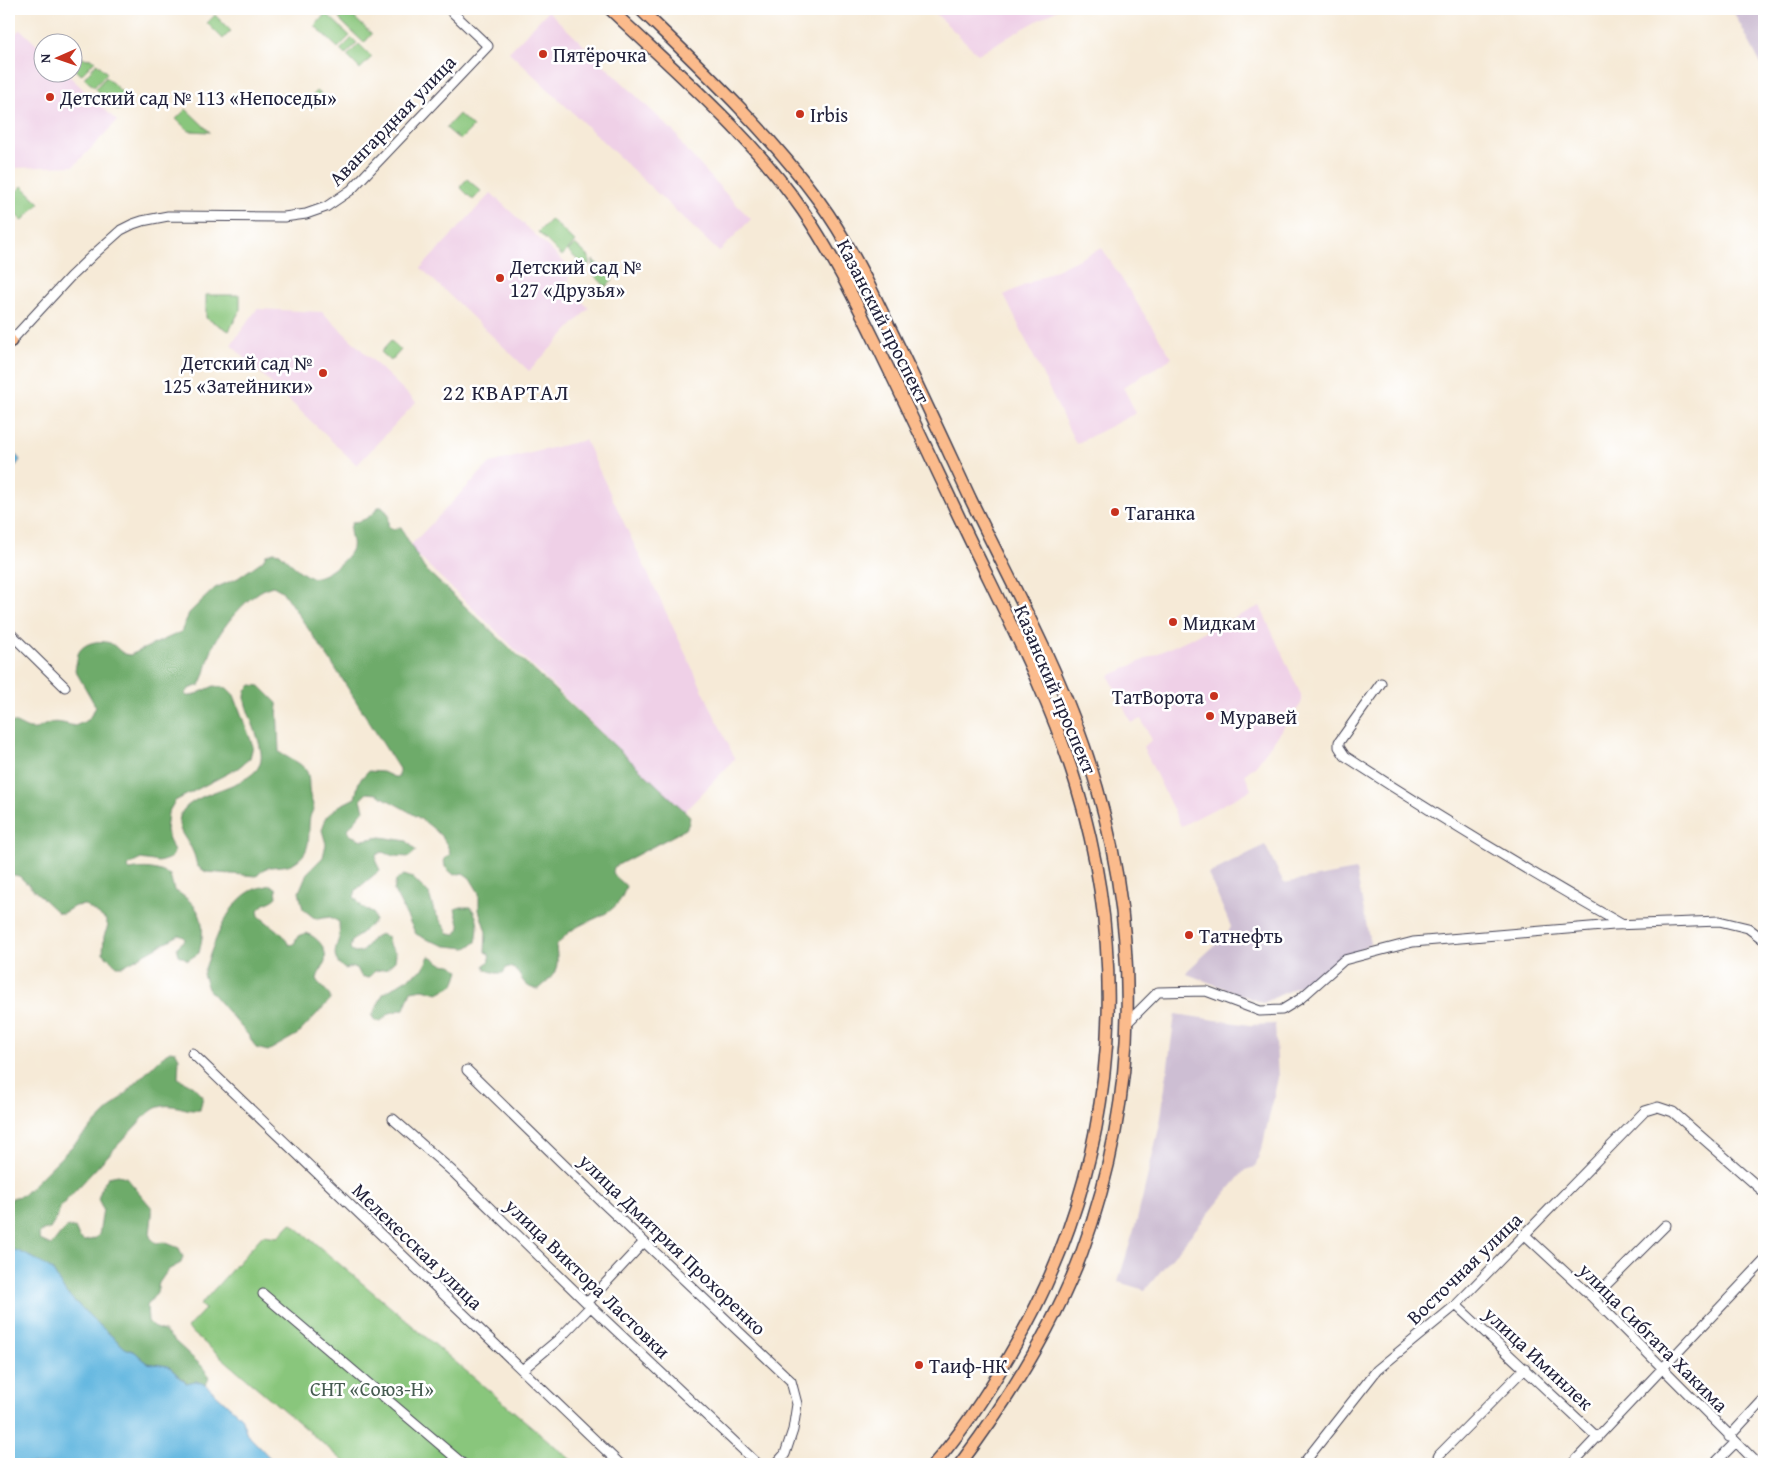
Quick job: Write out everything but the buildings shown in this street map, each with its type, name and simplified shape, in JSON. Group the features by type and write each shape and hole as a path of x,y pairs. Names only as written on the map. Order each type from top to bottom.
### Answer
{"main road":[{"name":"Казанский проспект","path":"610,9 709,103 749,144 775,174 826,245 854,296 1041,691 1077,787 1090,840 1102,900 1109,980 1108,1030 1099,1111 1080,1197 1064,1245 1025,1329 973,1414 934,1464"},
{"name":"Казанский проспект","path":"640,9 763,131 820,201 846,241 914,375 1051,666 1082,742 1096,783 1109,834 1118,875 1123,914 1128,979 1127,1023 1124,1076 1118,1115 1097,1206 1081,1254 1062,1299 1038,1346 989,1425 960,1464"},
{"path":"951,500 953,490 959,487 969,494"}],"street":[{"name":"Авангардная улица","path":"9,341 81,266 121,230 133,224 168,216 284,217 306,214 326,206 350,190 488,46 449,9"},
{"path":"9,632 65,687"},
{"path":"1381,683 1339,742 1339,747 1345,756 1537,877 1623,925"},
{"path":"1127,1023 1158,992 1206,991 1260,1011 1282,1010 1300,999 1344,960 1422,941 1623,925 1719,921 1748,928 1764,940"},
{"name":"Мелекесская улица","path":"192,1053 620,1464"},
{"name":"улица Дмитрия Прохоренко","path":"467,1070 644,1242 791,1381 797,1404 793,1430 785,1454 776,1464"},
{"name":"Восточная улица","path":"1303,1464 1377,1370 1456,1305 1645,1111 1658,1107 1672,1112 1764,1192"},
{"name":"улица Виктора Ластовки","path":"393,1119 452,1172 589,1305 758,1464"},
{"path":"1593,1298 1666,1224"},
{"name":"улица Сибгата Хакима","path":"1524,1234 1593,1298 1732,1440 1758,1464"},
{"path":"522,1370 559,1339 644,1242"},
{"path":"1572,1464 1764,1261"},
{"path":"263,1294 463,1464"},
{"name":"улица Иминлек","path":"1456,1305 1598,1438"},
{"path":"1435,1464 1439,1455 1525,1368"},
{"path":"1714,1464 1764,1399"}],"shaded area":[{"path":"931,9 1058,9 978,54"},
{"path":"1732,9 1764,9 1764,70"},
{"path":"548,11 677,135 682,145 751,219 719,252 509,52"},
{"name":"Детский сад № 113 «Непоседы»","path":"20,29 32,40 32,82 76,82 117,121 74,166 10,168 9,40"},
{"name":"Детский сад № 127 «Друзья»","path":"491,193 568,266 569,289 589,308 529,371 421,268"},
{"path":"1102,248 1172,358 1123,387 1136,413 1076,444 1004,295"},
{"name":"Детский сад № 125 «Затейники»","path":"257,309 322,312 416,402 357,465 231,345"},
{"path":"585,440 735,759 684,812 409,547 490,463"},
{"name":"Муравей","path":"1260,606 1301,695 1301,704 1256,765 1245,774 1251,790 1181,826 1143,747 1152,740 1141,719 1131,723 1109,676"},
{"path":"1265,845 1284,883 1356,870 1370,943 1323,975 1263,1003 1187,974 1188,970 1227,934 1231,927 1208,874"},
{"path":"1175,1014 1249,1025 1275,1024 1278,1078 1263,1144 1255,1167 1245,1170 1145,1290 1118,1282 1137,1220 1160,1124"}],"green space":[{"path":"347,11 372,34 364,43 339,19"},
{"path":"326,13 350,36 338,48 315,26"},
{"path":"215,15 231,31 223,39 207,23"},
{"path":"352,38 357,43 345,55 340,50"},
{"path":"359,44 372,57 360,69 347,56"},
{"path":"82,58 95,61 82,74"},
{"path":"97,63 107,73 94,87 84,78"},
{"path":"106,77 129,99 118,111 95,89"},
{"path":"317,91 324,97 314,108 307,101"},
{"path":"186,109 210,132 189,131 176,119"},
{"path":"459,114 473,127 460,140 446,128"},
{"path":"467,179 481,191 473,200 460,187"},
{"path":"22,186 40,203 22,221 9,208 9,199"},
{"path":"551,219 575,242 562,256 538,232"},
{"path":"575,244 589,257 589,265 583,265 568,251"},
{"path":"593,260 613,279 606,287 594,275"},
{"path":"206,295 240,295 240,310 229,331 206,318"},
{"path":"391,341 401,350 391,361 381,352"},
{"path":"378,507 383,507 389,515 388,525 391,529 401,528 424,568 690,816 686,829 614,867 614,874 626,886 622,897 609,911 575,928 556,946 557,966 550,979 539,989 527,986 516,970 512,968 507,967 503,973 486,970 484,965 490,961 489,954 485,952 486,932 479,910 479,893 470,878 463,873 454,875 445,867 444,860 450,854 447,844 431,827 377,794 367,793 361,799 364,810 348,829 350,835 362,840 381,837 407,841 416,851 409,857 394,856 382,852 376,855 376,862 380,870 356,890 354,897 363,908 373,913 375,921 352,941 350,948 354,953 362,952 372,939 380,934 388,937 389,945 396,953 395,961 386,969 375,971 368,978 361,976 357,968 345,969 338,962 335,955 339,936 339,922 330,917 318,919 313,917 303,909 299,892 307,873 323,857 326,844 322,830 326,817 339,806 355,798 359,781 368,771 383,772 399,777 399,769 332,663 282,591 273,586 255,595 236,613 220,633 215,643 200,685 189,689 185,694 191,696 214,686 227,688 234,695 253,746 250,758 238,768 175,801 168,813 166,831 174,852 171,858 159,862 141,859 129,865 128,868 130,870 150,869 170,875 174,890 191,902 200,916 202,932 199,953 188,960 179,955 177,947 185,940 184,937 179,935 123,966 117,966 103,953 104,936 108,926 105,919 85,905 75,906 63,913 58,913 19,876 9,874 9,726 12,722 33,729 53,722 75,726 88,720 96,707 75,670 78,654 83,647 91,643 106,642 124,654 130,655 181,632 189,613 215,588 238,578 262,561 267,554 280,553 306,575 310,577 321,576 341,563 350,553 352,544 350,528 353,522 368,518"},
{"path":"251,685 260,686 277,703 279,752 301,765 308,774 313,810 309,823 308,846 303,856 298,860 287,865 267,868 257,876 206,872 197,866 191,848 180,829 179,821 183,811 191,803 203,796 243,780 253,773 260,764 261,750 259,741 245,701 246,690"},
{"path":"404,875 413,878 429,894 434,911 449,934 455,935 460,928 455,909 471,907 478,924 476,942 467,948 446,946 416,934 394,891 396,880"},
{"path":"270,885 276,888 277,897 258,910 259,916 283,935 289,945 294,944 298,936 306,933 314,937 321,944 325,952 325,962 317,981 330,995 330,1000 298,1034 268,1051 256,1048 249,1036 208,989 203,974 216,938 228,914 245,895 255,889"},
{"path":"429,956 440,963 453,966 459,971 454,985 438,993 423,989 411,991 404,1009 390,1013 381,1021 375,1021 372,1016 383,994 423,969"},
{"path":"170,1051 176,1052 179,1058 178,1078 193,1086 203,1096 200,1110 164,1106 150,1112 61,1206 50,1229 42,1231 39,1235 40,1240 51,1245 68,1227 75,1228 79,1237 84,1241 94,1239 99,1235 103,1209 98,1199 102,1187 108,1177 118,1175 126,1177 152,1208 150,1237 156,1243 164,1242 179,1248 183,1257 181,1263 168,1270 159,1283 157,1292 147,1306 148,1321 155,1328 164,1331 206,1370 209,1378 206,1385 196,1381 187,1383 168,1366 147,1363 135,1352 125,1348 66,1293 52,1270 9,1249 9,1205 12,1198 23,1195"},
{"name":"СНТ «Союз-Н»","path":"291,1223 576,1464 347,1464 187,1328 205,1309 200,1305 263,1235 278,1237"}],"water":[{"path":"9,441 12,443 10,452 20,460 12,471 9,471"},
{"path":"9,1249 35,1259 52,1270 66,1293 125,1348 135,1352 147,1363 168,1366 186,1383 196,1381 206,1385 241,1417 247,1434 274,1462 290,1462 290,1464 9,1464"}],"place":[{"name":"Пятёрочка","path":"543,54"},
{"name":"Детский сад № 113 «Непоседы»","path":"50,97"},
{"name":"Irbis","path":"800,114"},
{"name":"Детский сад № 127 «Друзья»","path":"500,278"},
{"name":"Детский сад № 125 «Затейники»","path":"323,373"},
{"name":"Таганка","path":"1115,512"},
{"name":"Мидкам","path":"1173,622"},
{"name":"ТатВорота","path":"1214,696"},
{"name":"Муравей","path":"1210,716"},
{"name":"Татнефть","path":"1189,935"},
{"name":"Таиф-НК","path":"919,1365"}],"district":[{"name":"22 КВАРТАЛ","path":"506,392"}]}
